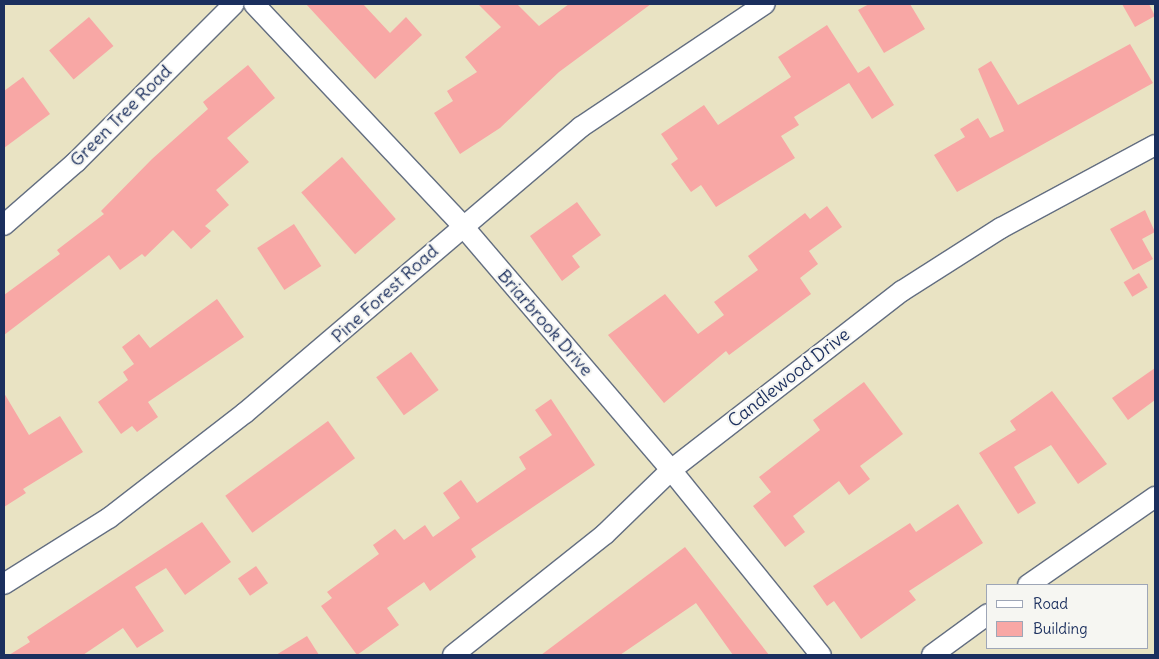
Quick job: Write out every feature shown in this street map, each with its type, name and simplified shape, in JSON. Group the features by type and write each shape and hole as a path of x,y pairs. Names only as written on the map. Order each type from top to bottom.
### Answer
{"street":[{"name":"Green Tree Road","path":"4,225 76,162 234,4"},
{"name":"Briarbrook Drive","path":"254,4 462,225 671,470 821,655"},
{"name":"Pine Forest Road","path":"4,584 109,518 245,413 462,225 581,127 765,4"},
{"name":"Candlewood Drive","path":"453,655 606,534 671,470 902,291 1001,228 1155,145"},
{"path":"1029,584 1155,498"},
{"path":"932,655 986,615"}],"building":[{"path":"306,4 363,4 390,33 406,17 422,35 375,79"},
{"path":"478,4 517,4 539,26 569,4 651,4 559,72 500,128 460,154 434,113 453,101 447,91 477,72 465,57 501,27"},
{"path":"869,4 910,4 925,29 884,53 858,10"},
{"path":"1122,4 1149,4 1155,16 1135,27"},
{"path":"89,17 113,46 74,80 49,50"},
{"path":"827,25 858,73 869,66 894,105 872,119 849,83 794,117 799,125 781,136 795,158 716,207 701,185 691,192 671,164 678,159 661,134 704,105 718,125 791,77 778,57"},
{"path":"1130,44 1153,83 957,192 934,155 965,137 960,129 978,118 990,138 1004,131 978,69 991,61 1018,105"},
{"path":"248,65 275,98 227,138 249,162 216,190 229,205 205,226 211,231 191,249 173,230 145,257 142,254 120,270 109,255 4,335 4,295 60,254 57,250 104,214 101,211 152,159 208,109 203,102"},
{"path":"23,77 50,114 4,148 4,91"},
{"path":"342,157 396,219 355,254 301,192"},
{"path":"577,202 601,235 572,256 580,267 562,281 530,236"},
{"path":"827,206 842,227 809,251 818,264 800,278 811,294 729,355 726,351 664,403 608,335 665,294 698,334 724,315 714,302 758,270 748,256 805,213 810,219"},
{"path":"1145,210 1155,232 1142,239 1153,259 1133,270 1110,229"},
{"path":"294,224 321,266 284,290 257,248"},
{"path":"1139,273 1148,288 1132,297 1124,282"},
{"path":"217,299 244,337 148,402 158,417 137,432 132,426 121,434 98,402 128,380 123,372 134,364 122,347 139,334 150,348"},
{"path":"411,352 439,390 404,415 376,377"},
{"path":"1155,368 1155,400 1128,420 1112,398"},
{"path":"864,382 903,434 860,466 870,479 849,495 839,481 793,516 805,532 785,547 753,506 771,492 759,477 820,430 813,420"},
{"path":"1052,391 1107,464 1078,484 1051,445 1014,467 1036,503 1018,514 979,453 1016,430 1010,421"},
{"path":"4,393 29,435 60,416 83,452 23,489 26,493 4,507"},
{"path":"551,399 595,465 471,549 476,557 430,591 424,582 387,608 399,625 357,655 321,606 332,598 327,592 379,554 373,545 395,529 404,540 425,525 433,537 460,518 443,493 461,480 477,503 526,469 519,457 552,435 535,410"},
{"path":"328,421 355,458 252,533 225,496"},
{"path":"958,504 983,543 909,591 916,600 861,639 834,601 827,606 813,586 910,523 916,532"},
{"path":"202,522 231,562 185,595 166,568 135,587 164,631 137,648 123,628 83,655 9,655 30,642 27,637"},
{"path":"685,547 769,655 733,655 696,603 620,655 541,655"},
{"path":"256,566 268,583 250,596 238,579"},
{"path":"307,636 319,655 276,655"}]}
